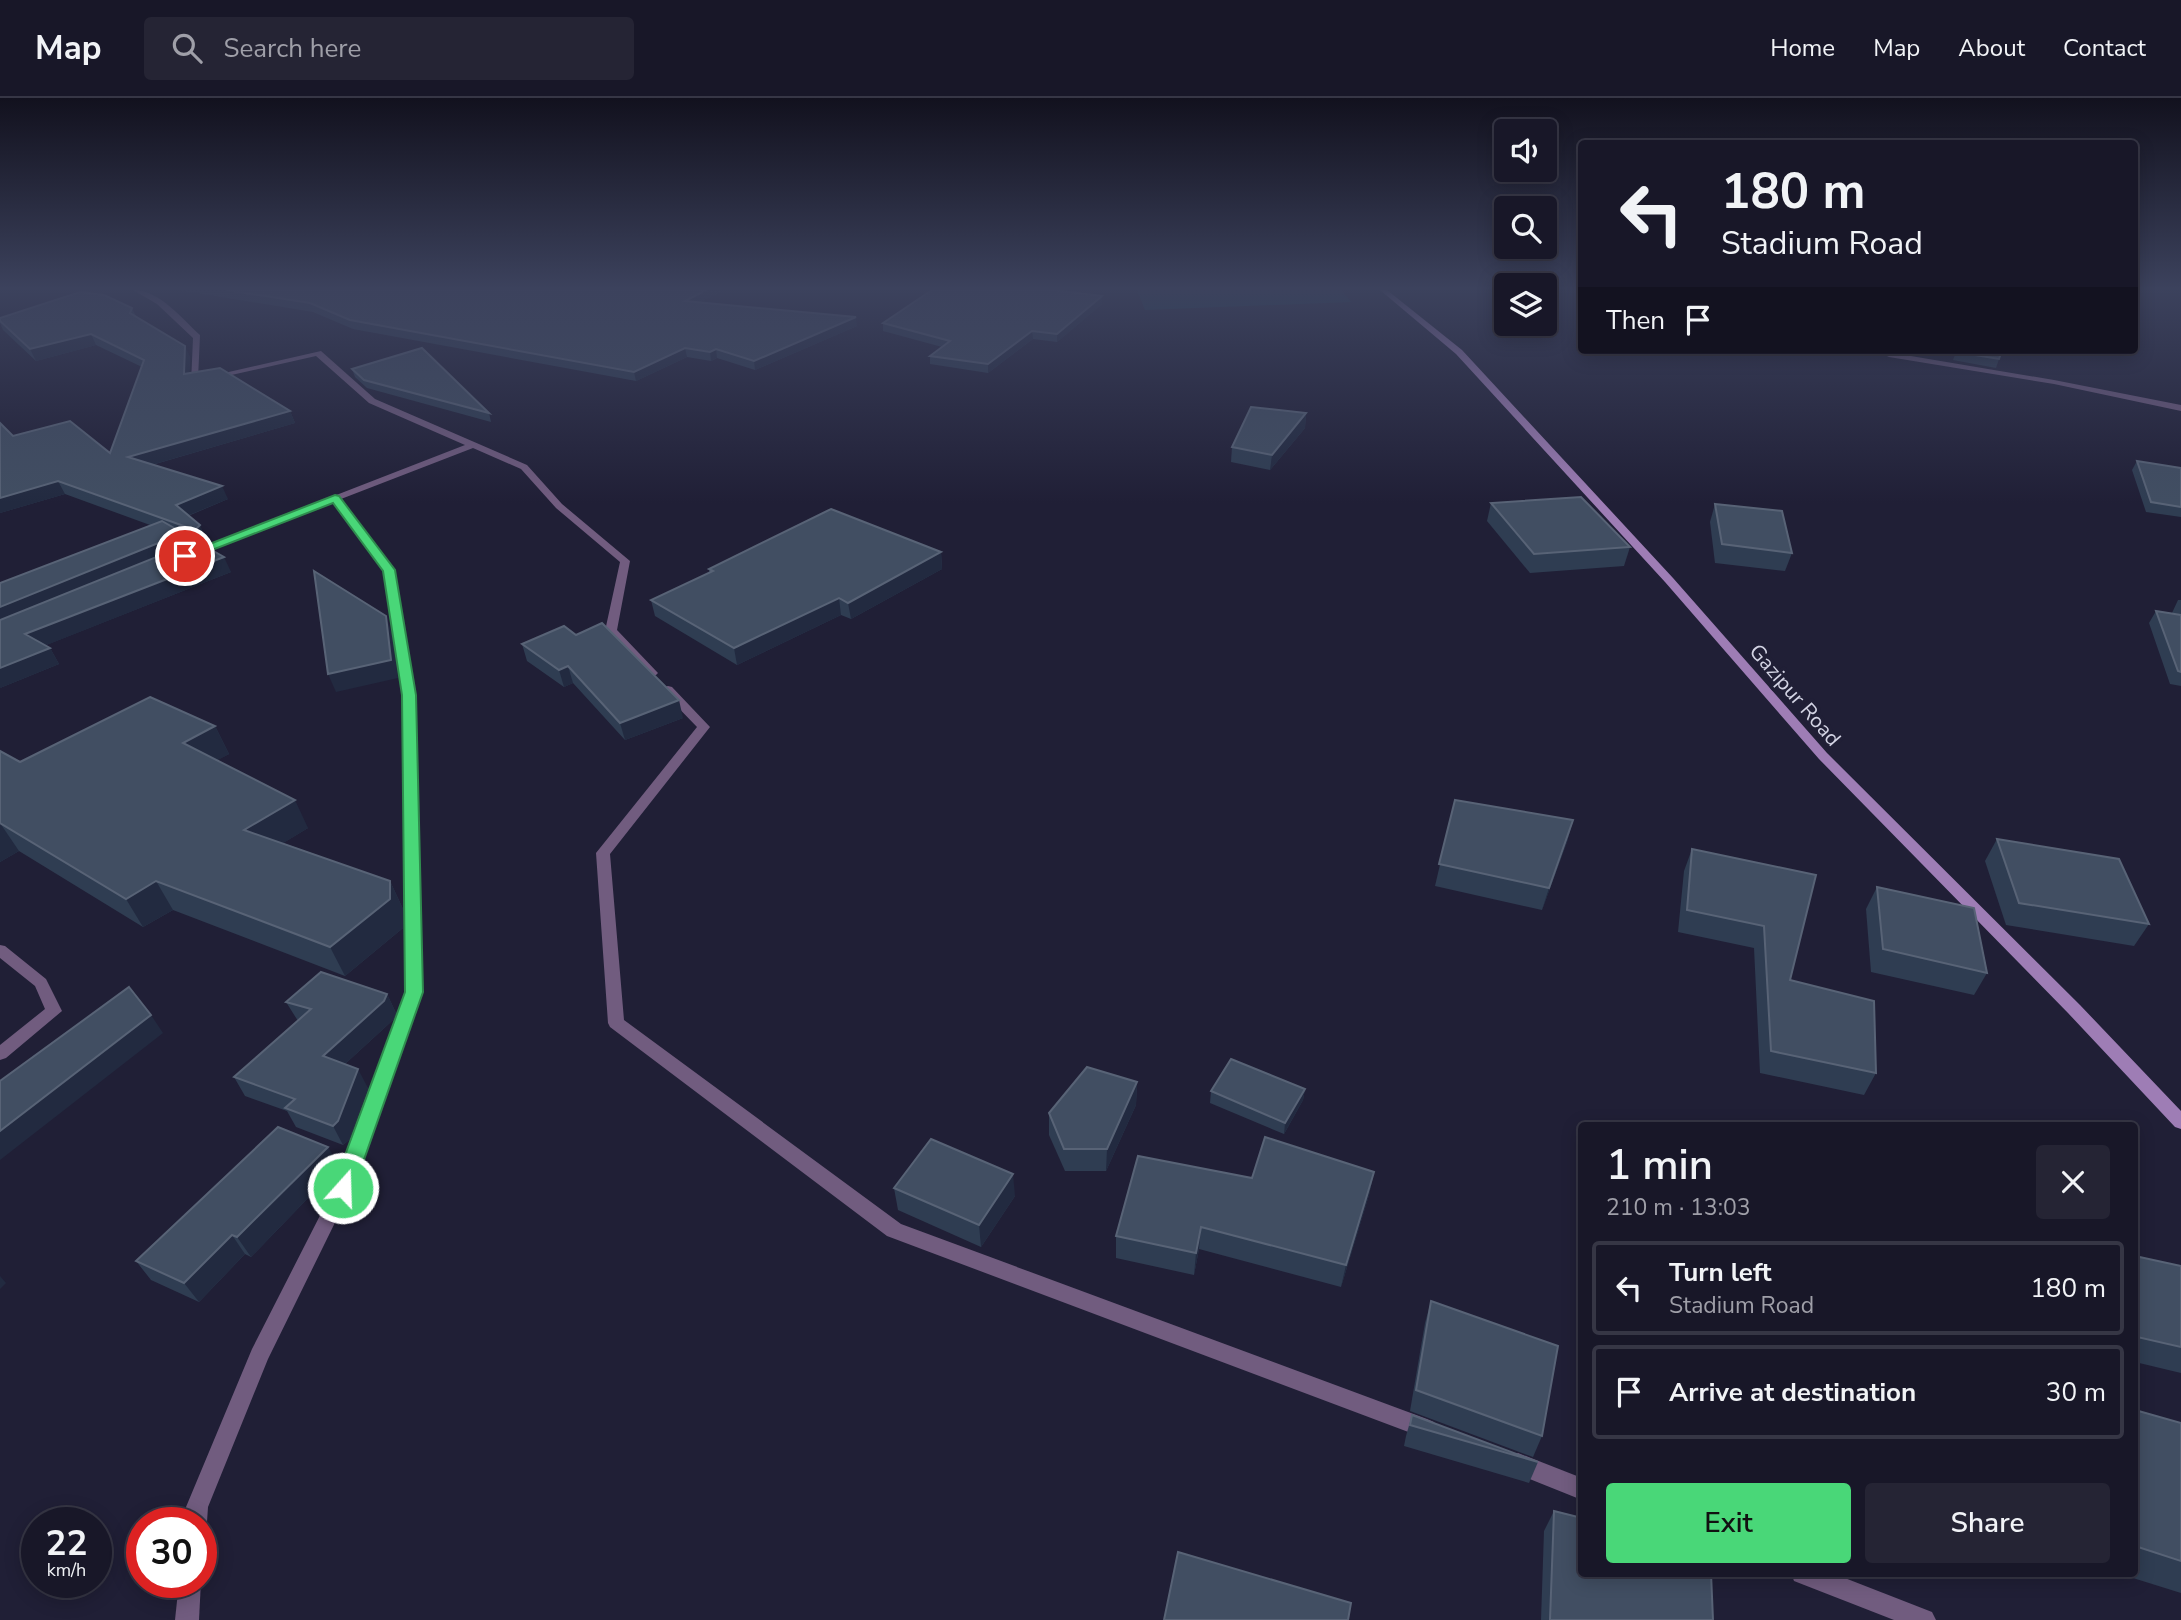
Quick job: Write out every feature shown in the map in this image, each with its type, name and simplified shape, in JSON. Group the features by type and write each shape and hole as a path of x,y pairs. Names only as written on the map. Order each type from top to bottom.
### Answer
{"street":[{"path":"195,361 194,382 284,361"},
{"path":"327,361 372,401 524,467 559,506 625,561 611,631 704,727 603,853 617,1023 894,1230 1443,1435"},
{"name":"Gazipur Road","path":"1467,361 1669,580 1823,756 2074,1009 2181,1122"},
{"path":"1926,361 2054,382 2181,408"},
{"path":"185,556 472,445"},
{"path":"197,1507 259,1356 343,1188 414,992 409,695 397,611 389,570 335,498"},
{"path":"0,950 41,983 54,1011 0,1054"},
{"path":"1506,1460 1578,1487"},
{"path":"1812,1577 1924,1620"},
{"path":"187,1620 189,1598"}],"building":[{"path":"144,361 184,361 184,374 220,368 290,411 128,457 222,486 176,505 200,525 195,530 58,481 0,498 0,423 13,436 70,421 110,453"},
{"path":"379,361 435,361 489,413 364,380 352,369"},
{"path":"574,361 657,361 634,372"},
{"path":"966,361 992,361 988,364"},
{"path":"1251,407 1306,413 1272,455 1232,447"},
{"path":"2137,461 2181,468 2181,507 2151,502"},
{"path":"1581,497 1630,547 1534,554 1491,503"},
{"path":"1715,504 1782,511 1792,553 1722,544"},
{"path":"831,509 941,552 848,603 839,598 734,648 651,600 713,571 709,569"},
{"path":"162,521 183,533 0,607 0,583"},
{"path":"196,541 224,557 25,634 50,648 0,668 0,620"},
{"path":"314,571 386,616 391,660 328,674"},
{"path":"2156,611 2181,615 2181,672 2178,671"},
{"path":"602,623 679,700 620,723 568,666 559,670 522,644 564,626 576,635"},
{"path":"150,697 215,726 183,743 295,800 244,830 390,881 390,899 330,947 156,881 126,899 0,823 0,751 20,762"},
{"path":"1455,800 1573,820 1549,888 1439,864"},
{"path":"1997,839 2119,859 2149,924 2019,903"},
{"path":"1692,849 1816,875 1790,980 1874,1001 1876,1073 1771,1051 1764,926 1687,910"},
{"path":"1877,887 1974,908 1987,973 1883,949"},
{"path":"321,972 387,994 384,1001 323,1056 358,1069 338,1121 333,1126 285,1108 295,1099 234,1077 311,1009 286,1002"},
{"path":"129,987 151,1015 0,1131 0,1081"},
{"path":"1231,1059 1305,1089 1285,1123 1211,1091"},
{"path":"1087,1067 1137,1082 1107,1149 1064,1149 1049,1113"},
{"path":"278,1127 328,1147 237,1237 232,1235 184,1283 136,1261"},
{"path":"1265,1137 1374,1172 1346,1265 1201,1227 1196,1253 1116,1236 1138,1156 1252,1178"},
{"path":"931,1139 1013,1174 979,1225 894,1188"},
{"path":"2138,1257 2181,1266 2181,1347 2138,1337"},
{"path":"1431,1301 1558,1346 1542,1436 1416,1390"},
{"path":"2138,1411 2181,1423 2181,1561 2138,1547"},
{"path":"1412,1415 1538,1462 1410,1425"},
{"path":"1554,1511 1578,1517 1578,1577 1711,1577 1713,1620 1550,1620"},
{"path":"1178,1552 1351,1603 1348,1620 1164,1620"}],"route":[{"path":"185,556 335,498 389,570 409,695 414,992 343,1188"}]}
